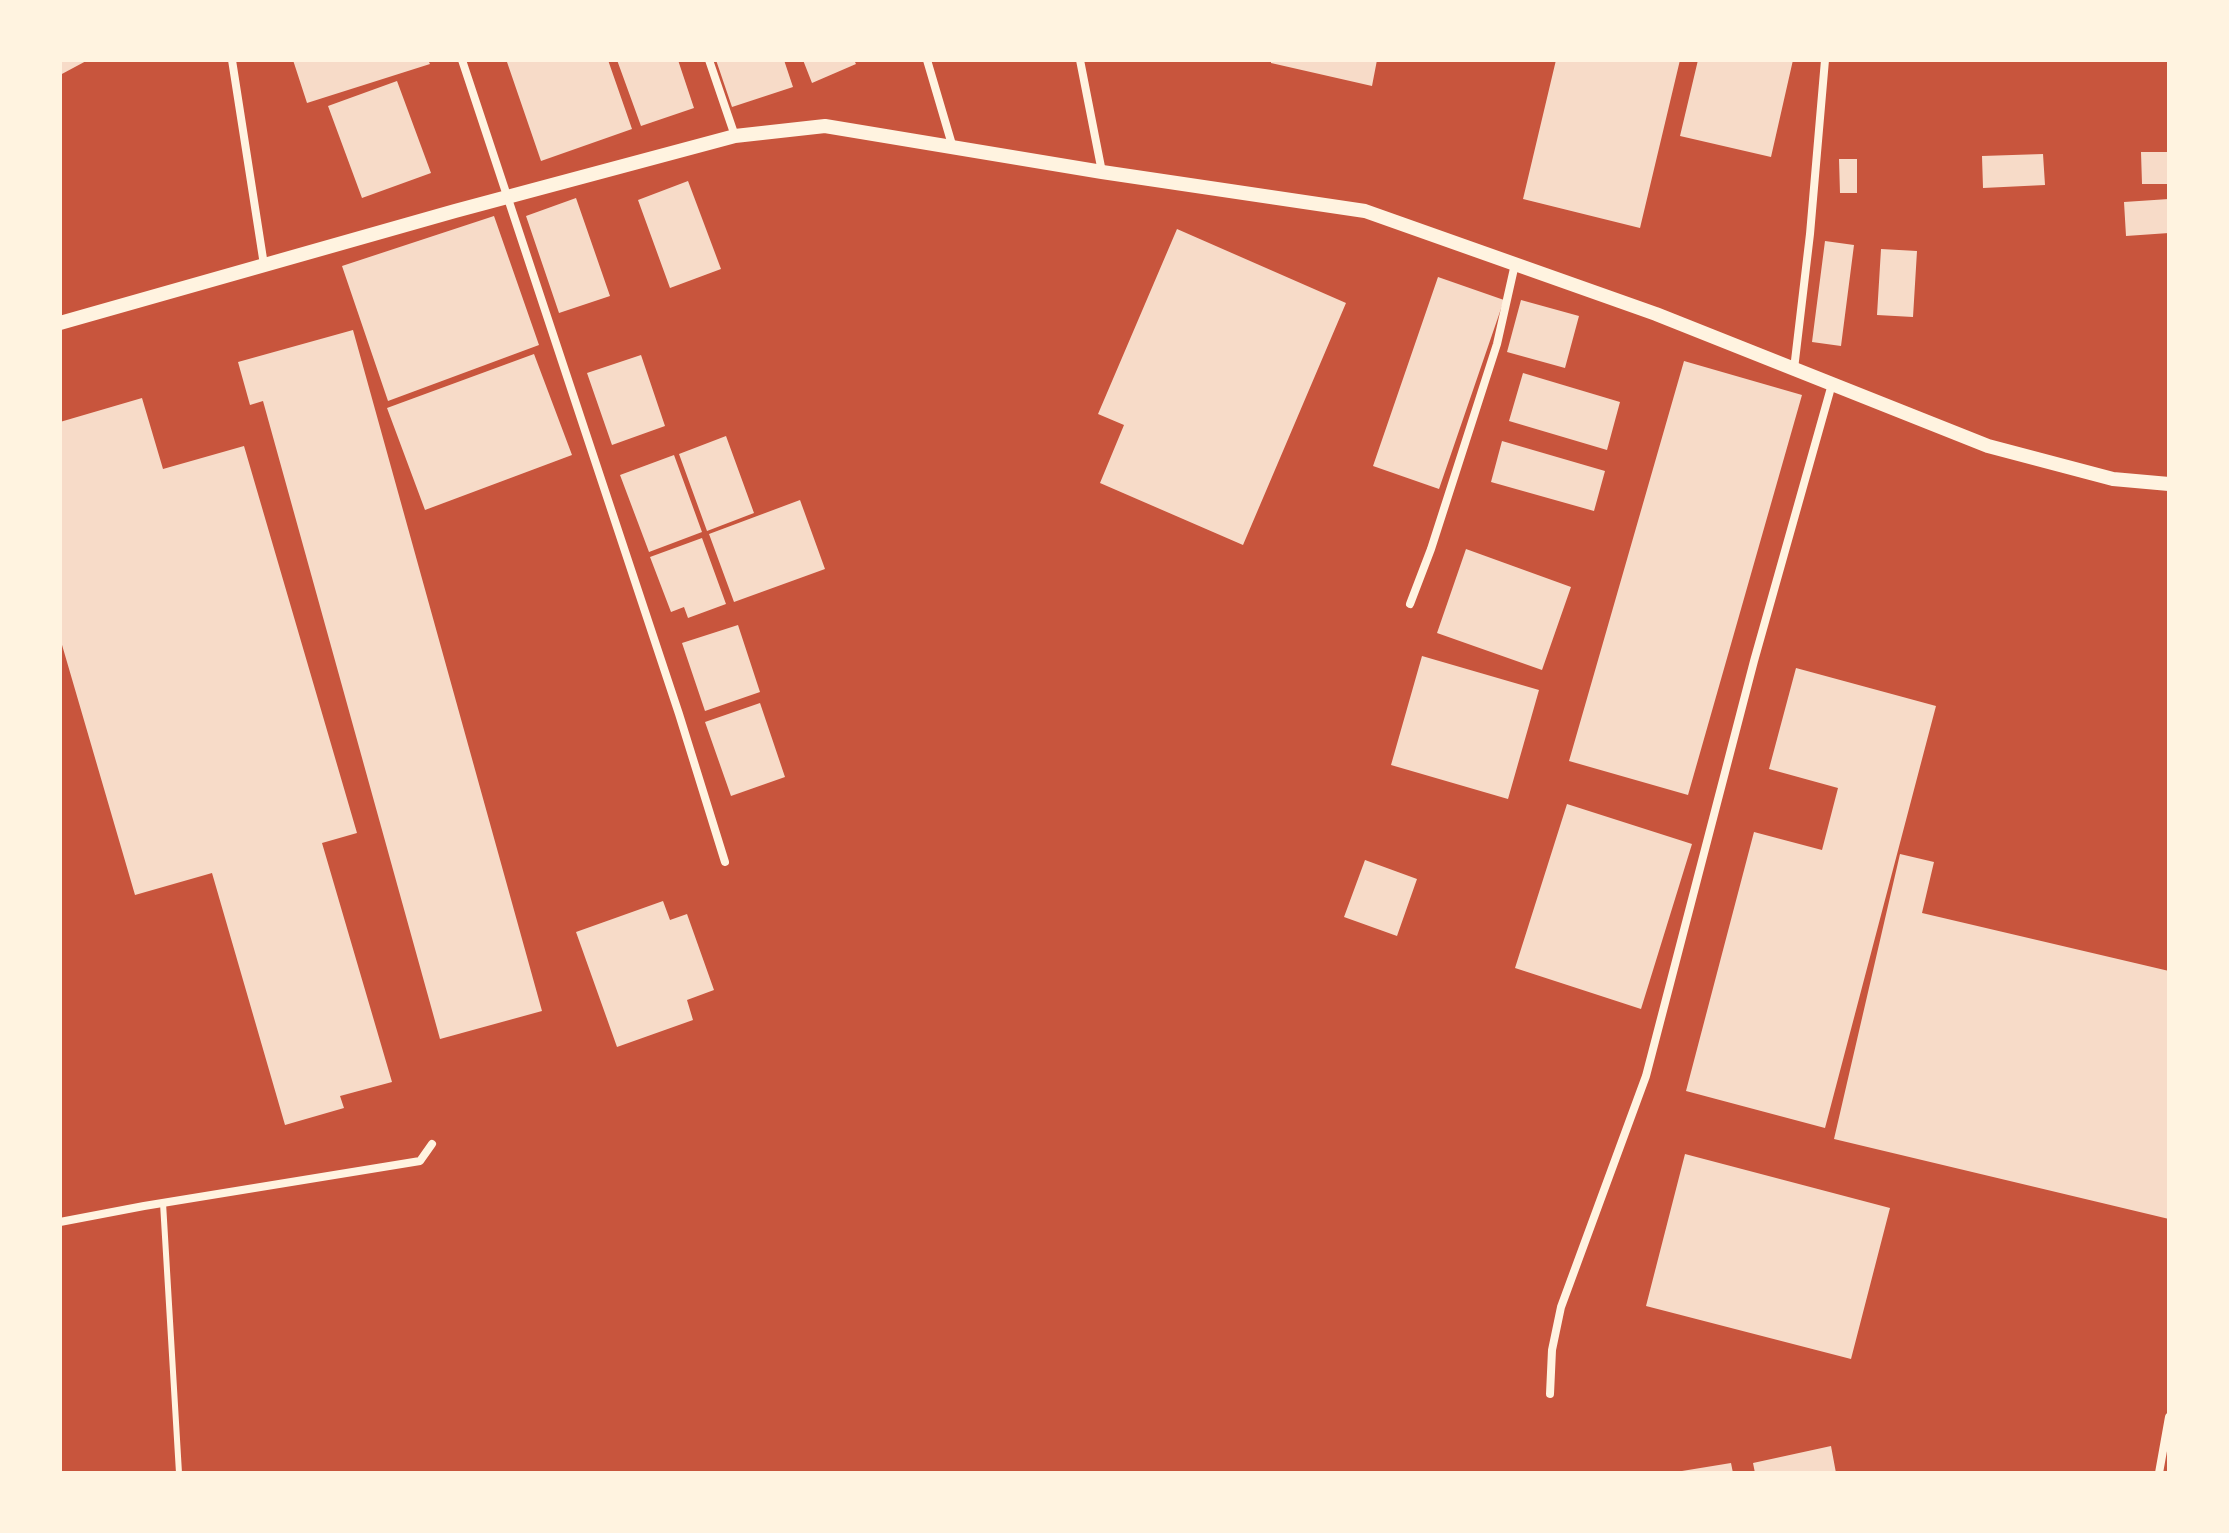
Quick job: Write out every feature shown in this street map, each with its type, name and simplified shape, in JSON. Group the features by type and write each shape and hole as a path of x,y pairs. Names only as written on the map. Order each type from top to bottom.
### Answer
{"street":[{"path":"232,60 264,265"},
{"path":"462,60 725,862"},
{"path":"709,60 735,136"},
{"path":"927,60 953,149"},
{"path":"1080,60 1102,172"},
{"path":"1794,369 1810,234 1825,60"},
{"path":"60,323 509,196 735,136 825,126 953,149 1365,211 1656,314 1988,446 2113,479 2169,484"},
{"path":"1410,604 1431,549 1497,344 1515,264"},
{"path":"1550,1394 1552,1350 1561,1307 1646,1076 1754,661 1832,384"},
{"path":"60,1222 420,1161 432,1144"},
{"path":"2159,1473 2169,1417"}],"lane":[{"path":"163,1203 179,1473"}],"building":[{"path":"60,60 88,60 60,75"},
{"path":"293,60 428,60 430,64 307,103"},
{"path":"608,60 632,129 541,161 507,62"},
{"path":"617,60 678,60 694,108 641,126"},
{"path":"716,60 784,60 793,87 732,107"},
{"path":"803,60 854,60 856,64 812,83"},
{"path":"1271,60 1377,60 1372,86 1271,63"},
{"path":"1556,60 1680,60 1640,228 1523,199"},
{"path":"1698,60 1793,60 1771,157 1680,136"},
{"path":"397,81 431,173 362,198 328,106"},
{"path":"2141,152 2169,152 2169,184 2142,184"},
{"path":"2043,154 2045,185 1983,188 1982,156"},
{"path":"1839,159 1857,159 1857,193 1840,193"},
{"path":"688,181 721,269 670,288 638,200"},
{"path":"576,198 610,296 559,313 526,216"},
{"path":"2169,199 2169,233 2126,236 2124,202"},
{"path":"494,216 539,345 388,401 342,266"},
{"path":"1177,229 1346,303 1243,545 1100,483 1124,425 1098,414"},
{"path":"1825,241 1854,245 1841,346 1812,342"},
{"path":"1881,249 1917,251 1913,317 1877,315"},
{"path":"1438,277 1504,300 1439,489 1373,466"},
{"path":"1521,300 1579,316 1565,368 1507,352"},
{"path":"353,330 542,1011 440,1039 263,401 250,405 238,362"},
{"path":"534,354 572,455 425,510 387,408"},
{"path":"641,355 665,426 612,445 587,373"},
{"path":"1684,361 1802,395 1688,795 1569,761"},
{"path":"1523,373 1620,402 1607,450 1509,421"},
{"path":"142,398 163,469 244,446 357,833 322,843 392,1082 340,1096 344,1108 285,1125 212,873 135,895 60,638 60,422"},
{"path":"726,436 754,513 707,531 679,454"},
{"path":"1502,441 1605,471 1594,511 1491,482"},
{"path":"674,455 702,532 649,552 620,475"},
{"path":"800,500 825,569 734,602 709,534"},
{"path":"702,538 726,604 688,618 684,607 671,612 650,557"},
{"path":"1466,549 1571,587 1542,670 1437,633"},
{"path":"738,625 760,692 705,711 682,643"},
{"path":"1422,656 1539,690 1508,799 1391,765"},
{"path":"1796,668 1936,706 1825,1128 1686,1091 1754,832 1822,850 1838,788 1769,769"},
{"path":"760,703 785,777 731,796 705,722"},
{"path":"1567,804 1692,844 1641,1009 1515,968"},
{"path":"1900,854 1934,862 1922,913 2169,971 2169,1219 1834,1139"},
{"path":"1365,860 1417,879 1397,936 1344,917"},
{"path":"663,901 670,920 687,914 714,990 687,1000 693,1020 617,1047 576,932"},
{"path":"1685,1154 1890,1208 1851,1359 1646,1306"},
{"path":"1831,1446 1836,1473 1755,1473 1753,1463"},
{"path":"1731,1463 1733,1473 1682,1473 1682,1471"}]}
